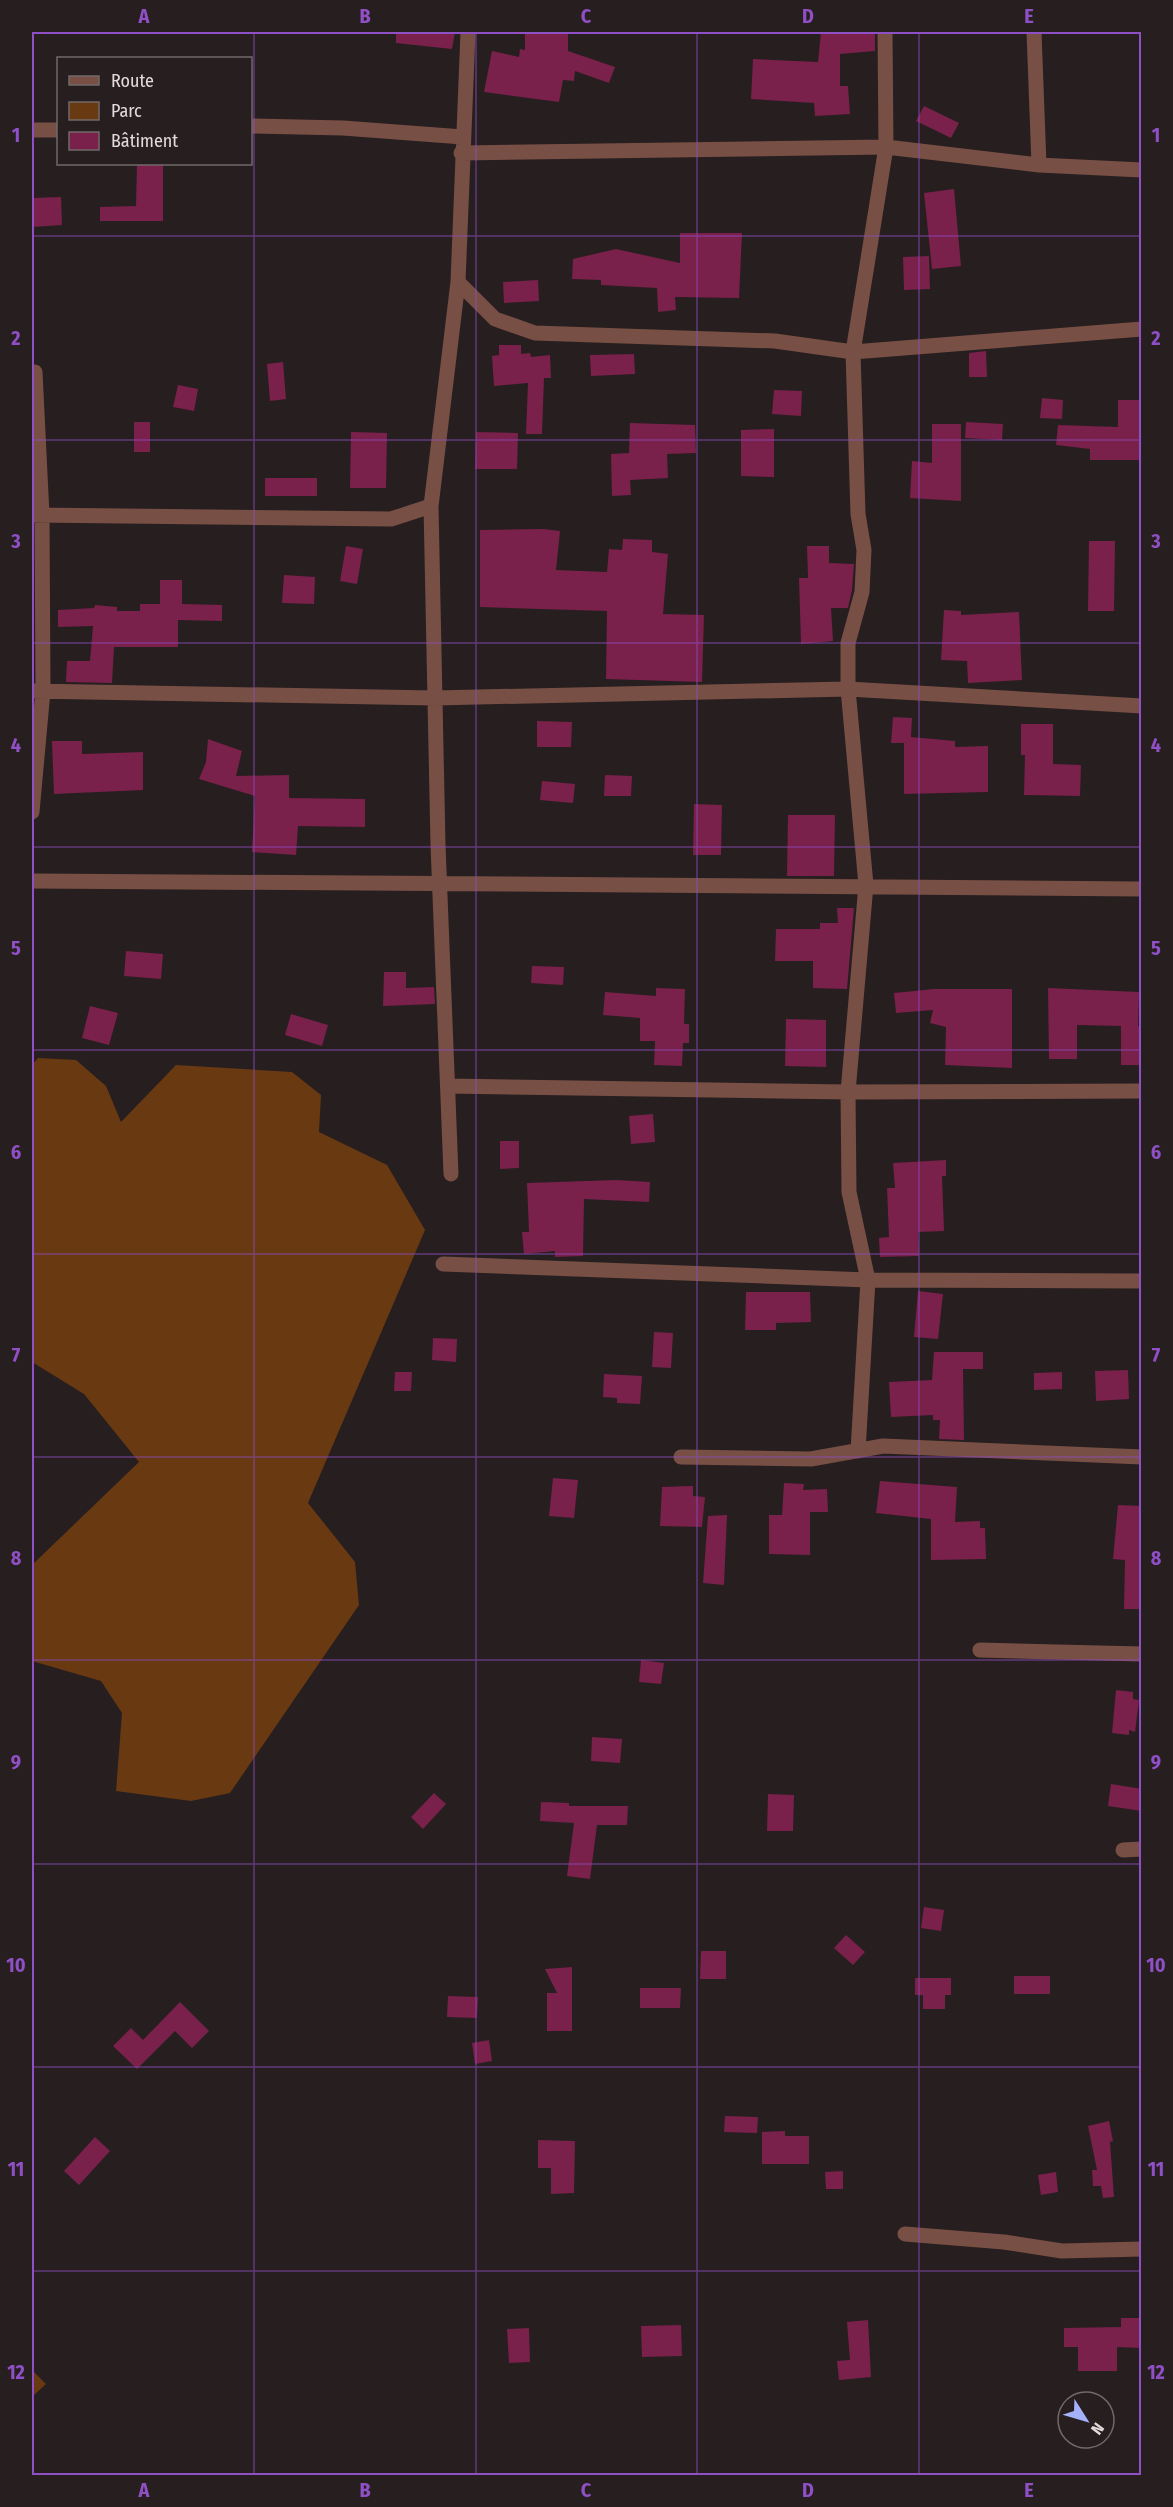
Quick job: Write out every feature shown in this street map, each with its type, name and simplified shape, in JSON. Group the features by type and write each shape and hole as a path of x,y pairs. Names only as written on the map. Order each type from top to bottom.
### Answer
{"street":[{"path":"451,1174 440,886 431,506 458,282 468,32"},
{"path":"858,1451 868,1280 849,1192 848,1092 866,885 848,689 848,643 862,592 864,550 858,514 853,352 886,147 885,32"},
{"path":"1034,32 1039,165"},
{"path":"252,126 343,128 462,145 886,147 1039,165 1142,170"},
{"path":"32,130 57,130"},
{"path":"458,282 495,319 535,333 775,342 853,352 1142,329"},
{"path":"32,812 37,691 35,372"},
{"path":"37,515 391,519 431,506"},
{"path":"37,691 435,698 848,689 1142,706"},
{"path":"32,881 440,886 866,885 1142,889"},
{"path":"448,1086 848,1092 1142,1091"},
{"path":"443,1264 868,1280 1142,1281"},
{"path":"681,1457 811,1458 884,1446 1142,1457"},
{"path":"980,1650 1142,1654"},
{"path":"1123,1850 1142,1850"},
{"path":"905,2234 1004,2242 1062,2252 1142,2249"}],"green space":[{"path":"38,1058 76,1060 106,1086 121,1122 176,1065 292,1072 321,1095 319,1132 387,1165 425,1230 308,1503 355,1562 359,1605 230,1793 191,1801 116,1791 122,1713 101,1681 32,1661 32,1565 139,1462 84,1394 32,1362 32,1065"},
{"path":"32,2370 46,2384 32,2397"}],"building":[{"path":"396,32 455,32 452,49 396,43"},
{"path":"525,32 568,32 568,51 615,67 609,83 575,71 574,81 563,80 559,102 484,92 492,51 519,57 520,49 525,50"},
{"path":"821,32 850,32 850,34 875,32 875,51 840,54 840,86 848,86 850,114 815,116 814,103 751,99 753,59 818,62"},
{"path":"924,106 959,123 951,138 916,121"},
{"path":"137,165 163,165 163,221 100,221 100,207 136,206"},
{"path":"954,189 961,266 932,269 924,193"},
{"path":"61,197 62,225 32,227 32,198"},
{"path":"680,233 742,233 739,298 675,297 676,310 658,312 657,288 601,285 601,280 572,279 573,259 616,249 680,263"},
{"path":"929,256 930,289 904,290 903,257"},
{"path":"538,280 539,301 504,303 503,282"},
{"path":"499,345 521,345 521,354 530,353 531,357 550,355 551,378 544,378 542,434 526,434 528,383 494,386 492,356 499,355"},
{"path":"986,351 987,377 969,377 969,353"},
{"path":"634,354 635,374 591,376 590,355"},
{"path":"283,362 286,399 270,401 267,364"},
{"path":"178,385 198,389 194,411 173,407"},
{"path":"774,390 802,391 801,416 772,414"},
{"path":"1042,398 1063,400 1062,419 1040,418"},
{"path":"1118,400 1142,400 1142,460 1090,460 1090,449 1056,445 1058,425 1118,427"},
{"path":"134,422 150,422 150,452 134,452"},
{"path":"966,422 1003,424 1002,440 965,438"},
{"path":"630,423 695,425 696,453 667,454 668,478 630,480 631,495 612,496 611,454 629,453"},
{"path":"932,424 961,424 961,501 910,498 912,461 932,463"},
{"path":"774,429 774,477 741,476 741,430"},
{"path":"351,432 387,433 386,488 350,488"},
{"path":"476,432 518,433 517,469 475,469"},
{"path":"265,478 317,478 317,496 265,496"},
{"path":"480,530 560,531 556,570 607,572 609,549 622,550 623,539 652,540 652,552 668,554 663,614 704,615 702,682 606,679 607,611 480,607"},
{"path":"1089,541 1115,541 1114,611 1088,611"},
{"path":"346,546 363,549 357,584 340,581"},
{"path":"807,546 829,546 829,563 854,564 848,608 831,608 833,641 801,644 799,578 808,578"},
{"path":"284,575 315,577 314,604 282,603"},
{"path":"160,580 182,580 182,604 222,605 222,621 178,620 178,647 114,647 112,683 66,682 67,661 90,661 93,626 58,627 58,610 94,608 95,605 117,607 117,611 140,611 140,604 160,604"},
{"path":"944,610 961,611 961,615 1019,612 1022,680 968,683 967,661 941,660"},
{"path":"893,717 912,718 911,737 955,741 955,747 988,746 988,792 904,794 904,743 891,743"},
{"path":"537,721 572,722 571,747 537,747"},
{"path":"1021,724 1053,724 1053,764 1081,765 1080,796 1024,795 1025,755 1021,755"},
{"path":"208,739 242,751 236,776 289,775 289,798 365,799 365,827 298,826 296,855 252,852 255,796 199,779 206,762"},
{"path":"52,741 82,741 82,754 143,752 143,790 54,794"},
{"path":"605,775 632,776 631,796 604,796"},
{"path":"542,781 575,784 573,803 540,800"},
{"path":"694,804 722,805 721,855 693,855"},
{"path":"788,815 835,815 834,876 787,876"},
{"path":"837,908 854,908 847,989 813,988 813,961 775,961 776,929 820,929 820,923 838,923"},
{"path":"126,951 163,954 161,979 124,976"},
{"path":"532,966 564,967 563,985 531,983"},
{"path":"384,972 406,972 406,988 434,987 435,1004 383,1006"},
{"path":"656,988 685,989 684,1024 689,1024 689,1043 683,1043 682,1066 654,1065 655,1041 640,1041 640,1018 603,1015 605,992 656,996"},
{"path":"1048,988 1139,992 1138,1026 1142,1026 1142,1065 1121,1065 1121,1026 1077,1025 1077,1059 1049,1059"},
{"path":"934,989 1012,989 1012,1068 945,1065 946,1027 930,1023 933,1010 896,1013 894,993"},
{"path":"90,1006 118,1013 109,1045 82,1038"},
{"path":"291,1014 328,1025 322,1046 285,1035"},
{"path":"786,1019 826,1020 826,1067 785,1066"},
{"path":"653,1114 655,1142 631,1144 629,1116"},
{"path":"500,1141 519,1141 519,1168 500,1169"},
{"path":"946,1160 946,1176 942,1176 944,1231 918,1232 919,1256 880,1257 879,1238 889,1237 887,1188 895,1188 893,1163"},
{"path":"616,1180 650,1182 649,1202 584,1199 583,1256 555,1257 555,1251 524,1254 522,1232 529,1232 527,1183"},
{"path":"918,1291 943,1294 938,1339 914,1337"},
{"path":"746,1292 810,1292 811,1322 776,1323 776,1330 745,1330"},
{"path":"654,1332 673,1333 671,1368 652,1367"},
{"path":"433,1338 457,1339 456,1362 432,1360"},
{"path":"934,1352 983,1352 983,1369 963,1369 964,1440 939,1439 940,1420 933,1420 933,1415 891,1417 889,1382 932,1380"},
{"path":"1128,1370 1129,1399 1096,1401 1095,1371"},
{"path":"395,1372 412,1372 411,1391 394,1391"},
{"path":"1062,1372 1062,1389 1034,1390 1034,1373"},
{"path":"604,1374 642,1376 640,1404 617,1403 617,1398 603,1397"},
{"path":"553,1478 578,1480 574,1518 549,1516"},
{"path":"880,1481 957,1487 955,1522 980,1521 980,1528 985,1528 986,1559 931,1560 931,1519 876,1513"},
{"path":"784,1483 804,1484 803,1490 827,1489 828,1512 810,1512 810,1555 769,1554 769,1515 782,1515"},
{"path":"693,1486 693,1496 705,1497 702,1527 660,1526 662,1487"},
{"path":"1118,1505 1142,1506 1142,1609 1124,1609 1125,1560 1113,1559"},
{"path":"727,1515 724,1585 703,1583 708,1516"},
{"path":"641,1660 664,1663 661,1684 639,1682"},
{"path":"1116,1690 1133,1692 1133,1699 1139,1700 1135,1732 1129,1730 1129,1735 1112,1733"},
{"path":"592,1737 622,1739 620,1763 591,1761"},
{"path":"1111,1784 1142,1789 1142,1811 1108,1806"},
{"path":"434,1793 446,1804 423,1829 411,1817"},
{"path":"768,1794 794,1795 793,1831 767,1831"},
{"path":"541,1802 569,1803 569,1806 628,1806 627,1825 597,1825 590,1879 567,1876 574,1823 540,1821"},
{"path":"924,1907 944,1910 941,1931 921,1928"},
{"path":"846,1935 865,1952 853,1965 834,1948"},
{"path":"701,1951 726,1951 726,1979 700,1979"},
{"path":"572,1967 572,2031 547,2031 547,1993 557,1993 545,1969"},
{"path":"1014,1976 1050,1976 1050,1994 1014,1994"},
{"path":"915,1978 951,1978 951,1995 945,1995 945,2009 923,2009 923,1995 915,1995"},
{"path":"640,1988 681,1988 680,2008 640,2008"},
{"path":"448,1996 478,1997 477,2018 447,2017"},
{"path":"180,2002 209,2031 192,2048 175,2031 137,2069 113,2046 131,2028 143,2040"},
{"path":"489,2040 492,2061 475,2064 472,2043"},
{"path":"725,2116 758,2117 757,2133 724,2132"},
{"path":"1109,2121 1113,2141 1110,2142 1114,2197 1103,2198 1101,2186 1093,2186 1092,2170 1097,2170 1088,2126"},
{"path":"785,2131 785,2136 809,2136 809,2164 762,2164 762,2132"},
{"path":"95,2137 110,2151 79,2185 64,2171"},
{"path":"538,2140 575,2141 574,2193 551,2194 551,2168 538,2168"},
{"path":"843,2171 843,2189 826,2189 825,2172"},
{"path":"1056,2172 1058,2192 1041,2195 1038,2175"},
{"path":"1121,2318 1142,2318 1142,2348 1117,2347 1117,2371 1078,2371 1078,2347 1064,2347 1064,2328 1121,2327"},
{"path":"868,2320 871,2377 839,2380 837,2361 850,2360 847,2322"},
{"path":"681,2325 682,2356 642,2357 641,2326"},
{"path":"529,2328 530,2362 509,2363 507,2329"}]}
